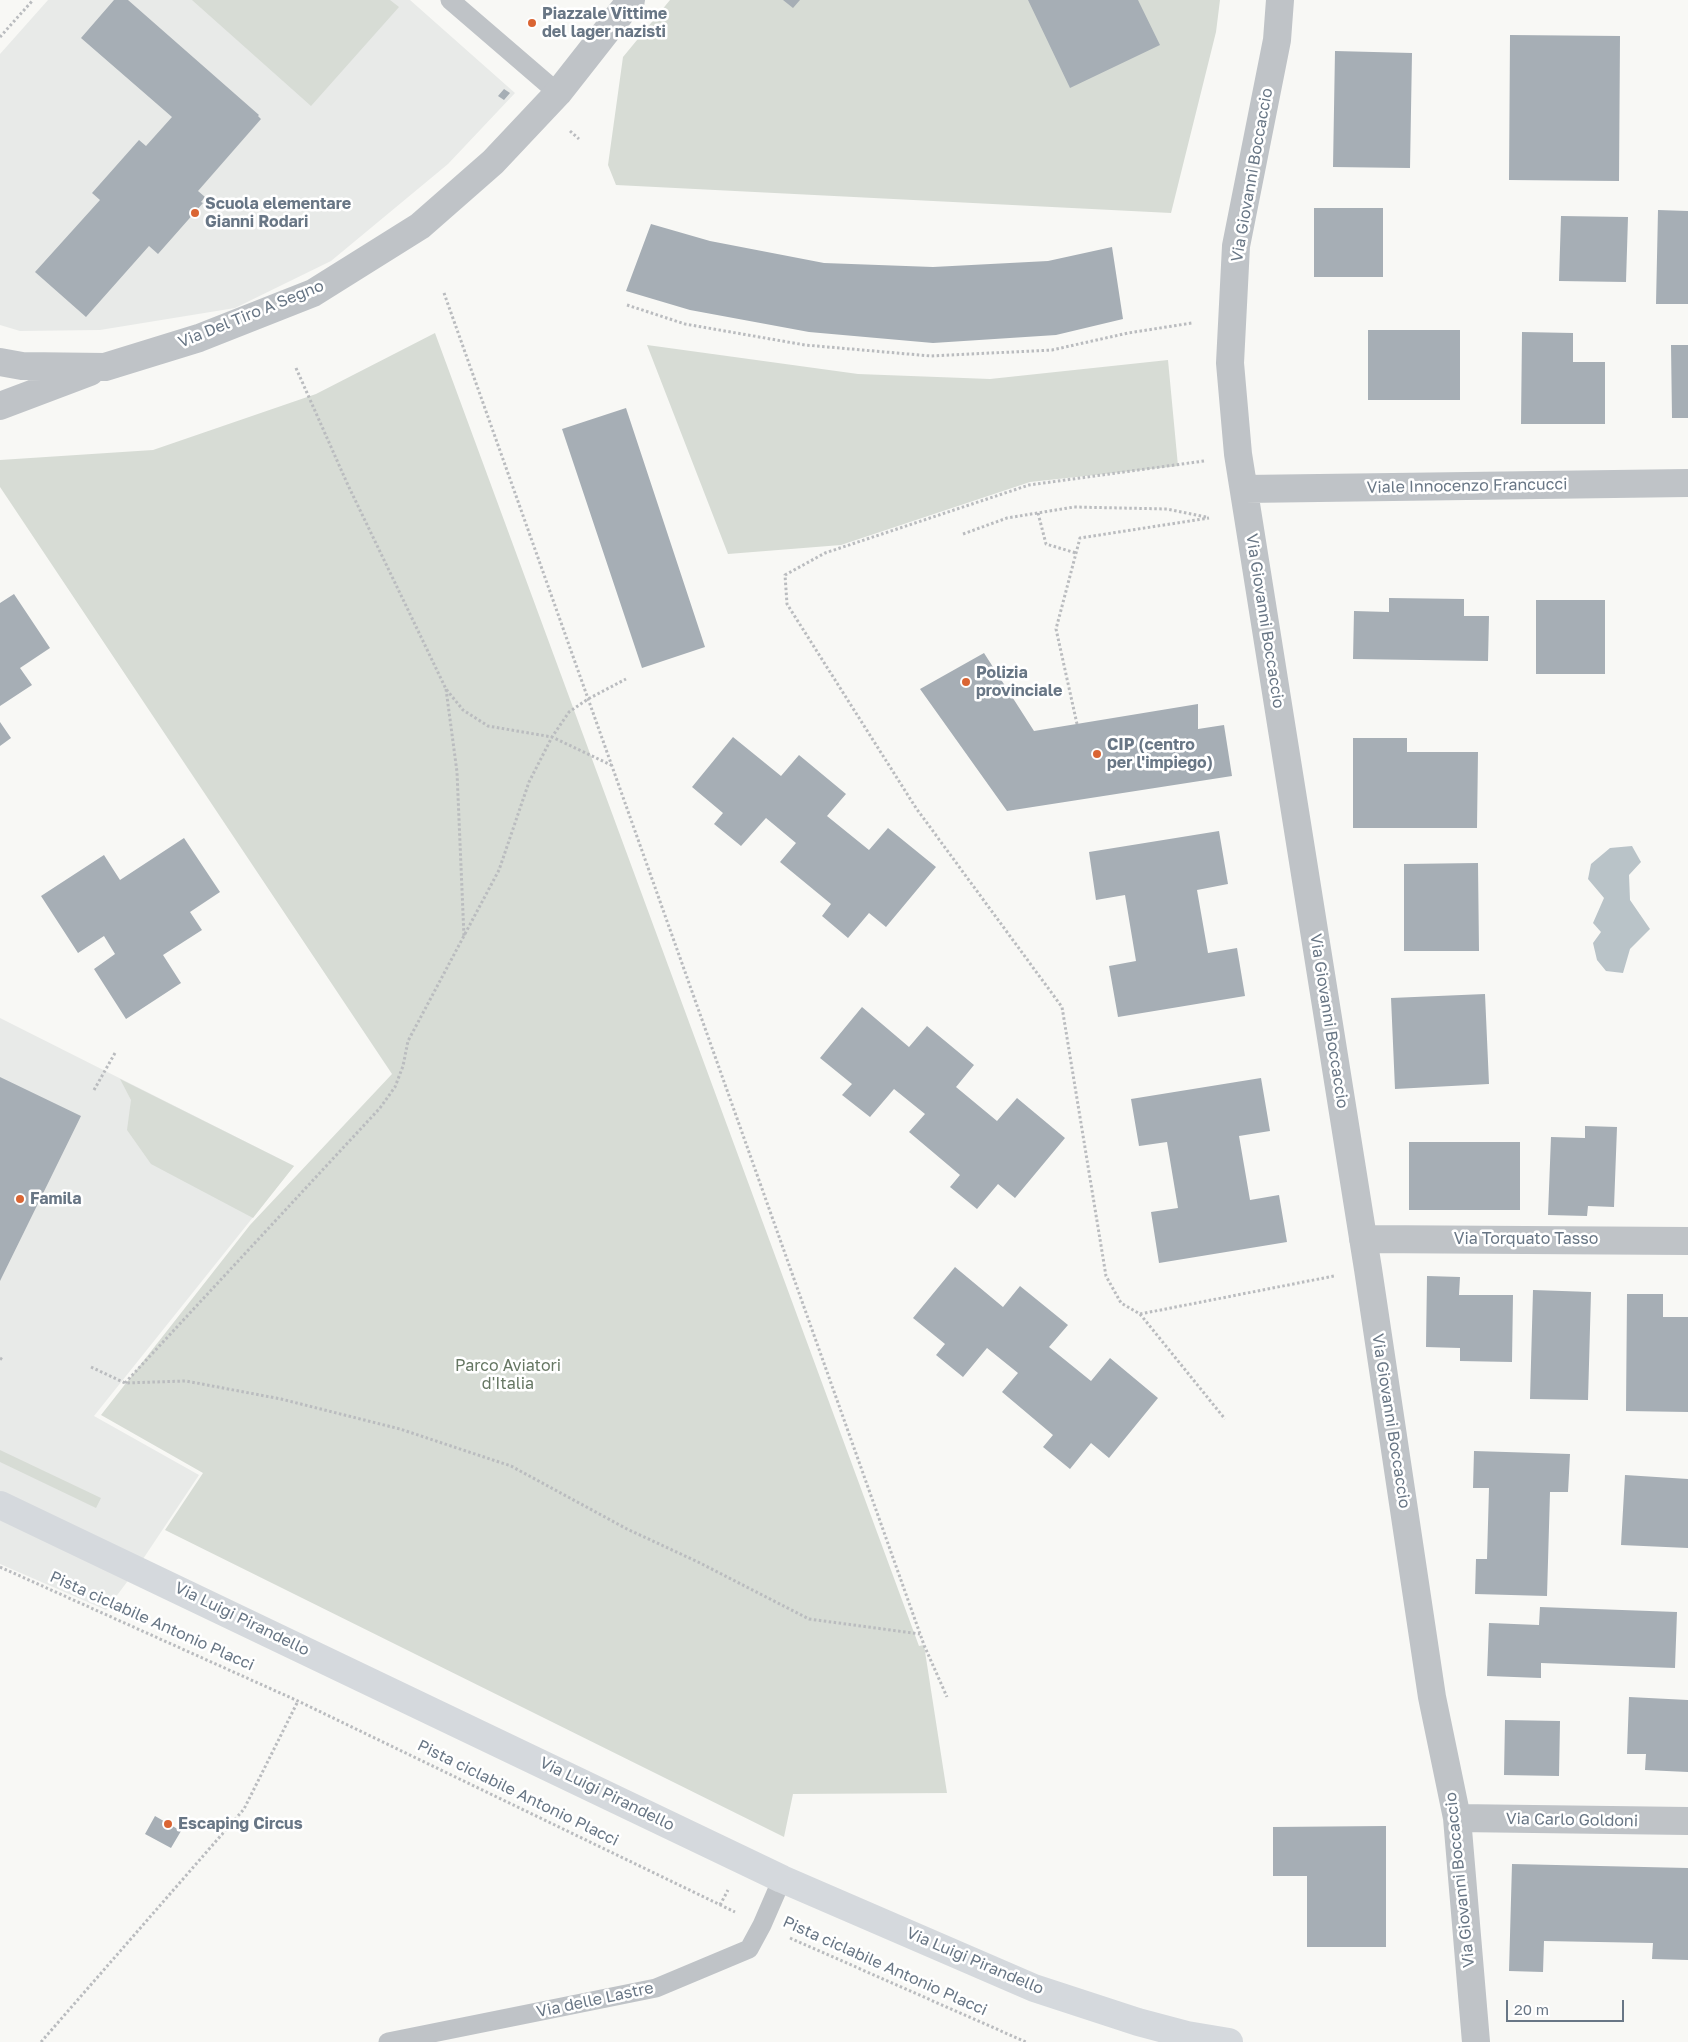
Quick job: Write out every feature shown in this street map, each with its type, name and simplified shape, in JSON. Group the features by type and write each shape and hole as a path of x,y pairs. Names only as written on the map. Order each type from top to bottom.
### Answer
{"street":[{"name":"Via Del Tiro A Segno","path":"0,362 22,366 105,367 199,338 313,293 420,226 493,162 558,92 631,0"},
{"name":"Via Giovanni Boccaccio","path":"1280,0 1277,40 1236,246 1230,363 1238,454 1363,1238 1432,1697 1457,1818 1476,2042"},
{"path":"0,406 105,367"},
{"name":"Viale Innocenzo Francucci","path":"1245,489 1688,483"},
{"name":"Via Torquato Tasso","path":"1363,1238 1688,1240"},
{"name":"Via Luigi Pirandello","path":"0,1505 782,1879 1034,1988 1138,2022 1187,2035 1229,2042"},
{"name":"Via Carlo Goldoni","path":"1457,1818 1688,1822"}],"lane":[{"path":"450,0 558,92"},
{"name":"Via delle Lastre","path":"388,2042 656,1988 749,1949 762,1925 782,1879"}],"path":[{"path":"0,37 33,0"},
{"path":"444,294 920,1634 947,1697"},
{"path":"627,305 685,324 805,345 931,356 1052,350 1128,333 1192,323"},
{"path":"296,368 347,483 446,689 463,710 488,726 552,737 611,765"},
{"path":"1210,460 1029,485 825,553 785,575 787,604 911,800 1062,1008 1106,1276 1121,1303 1140,1314 1225,1419"},
{"path":"963,534 1007,518 1074,507 1167,509 1209,518 1080,538 1056,629 1077,724"},
{"path":"1038,513 1046,544 1076,553"},
{"path":"125,1383 380,1108 395,1087 403,1066 408,1041 499,870 529,782 552,737 569,712 588,699 626,679"},
{"path":"446,689 457,772 464,938"},
{"path":"94,1090 115,1053"},
{"path":"1140,1314 1340,1274"},
{"path":"91,1368 125,1383 186,1381 281,1399 400,1429 511,1466 627,1529 698,1562 808,1620 920,1634"},
{"name":"Pista ciclabile Antonio Placci","path":"0,1567 298,1701 762,1925 1026,2042"},
{"path":"41,2042 244,1809 298,1701"}],"shaded area":[{"name":"Scuola elementare Gianni Rodari","path":"48,0 410,0 515,93 448,164 331,261 235,308 100,330 20,331 0,325 0,54"},
{"path":"1632,846 1641,862 1629,875 1630,900 1650,929 1630,949 1623,973 1606,971 1597,960 1593,943 1601,932 1593,923 1604,898 1588,879 1591,864 1610,848"},
{"path":"0,1018 294,1166 94,1416 199,1475 133,1574 106,1610 0,1564"}],"green space":[{"path":"192,0 390,0 399,7 311,106"},
{"path":"670,0 1220,0 1216,32 1171,213 616,185 608,165 623,57"},
{"name":"Parco Aviatori d'Italia","path":"435,333 919,1646 924,1645 947,1793 793,1794 784,1837 165,1530 203,1473 101,1415 250,1225 392,1074 0,487 0,460 153,450 316,394"},
{"path":"647,345 858,374 990,379 1168,360 1178,466 1030,482 841,545 728,554"},
{"path":"120,1079 294,1166 253,1218 151,1164 127,1130 131,1100"},
{"path":"0,1450 101,1498 96,1508 0,1462"}],"building":[{"path":"114,0 128,0 259,115 261,119 198,191 205,197 201,202 203,203 158,254 149,246 86,317 35,272 100,200 92,193 139,140 146,146 172,117 81,38"},
{"path":"783,0 800,0 793,8"},
{"path":"1028,0 1138,0 1160,45 1070,88"},
{"path":"1510,35 1620,36 1619,181 1509,180"},
{"path":"1335,51 1412,53 1410,168 1333,167"},
{"path":"504,89 510,93 504,100 498,96"},
{"path":"1314,208 1383,208 1383,277 1314,277"},
{"path":"1658,210 1688,211 1688,304 1656,304"},
{"path":"1561,216 1628,217 1626,282 1559,281"},
{"path":"651,224 710,241 824,263 933,267 1048,261 1112,247 1123,319 1056,335 933,343 809,332 690,310 626,291"},
{"path":"1368,330 1460,330 1460,400 1368,400"},
{"path":"1522,332 1573,333 1573,362 1605,362 1605,424 1521,424"},
{"path":"1671,345 1688,345 1688,418 1672,418"},
{"path":"626,408 705,647 642,668 562,429"},
{"path":"14,594 50,648 20,668 32,685 0,706 0,603"},
{"path":"1389,598 1464,599 1464,616 1489,616 1488,661 1353,659 1354,611 1389,612"},
{"path":"1536,600 1605,600 1605,674 1536,674"},
{"name":"CIP (centro per l'impiego)","path":"984,653 1034,731 1198,704 1198,729 1224,725 1232,776 1007,811 920,689"},
{"path":"0,722 11,738 0,746"},
{"path":"733,737 781,776 799,755 846,794 827,816 869,850 888,828 936,867 886,927 869,913 848,938 822,916 831,904 780,862 796,843 766,818 741,846 714,824 723,813 692,787"},
{"path":"1353,738 1407,738 1407,752 1478,752 1477,828 1353,828"},
{"path":"1219,831 1228,884 1197,890 1208,953 1237,948 1245,996 1118,1017 1109,966 1136,961 1125,895 1096,900 1089,852"},
{"path":"184,838 220,892 190,912 202,930 163,955 181,983 126,1019 94,969 115,954 104,936 78,953 41,896 104,855 120,880"},
{"path":"1478,863 1479,951 1404,951 1404,864"},
{"path":"1485,994 1489,1084 1395,1089 1391,998"},
{"path":"862,1007 909,1047 927,1026 974,1065 956,1087 997,1121 1017,1098 1065,1138 1015,1198 998,1184 977,1209 950,1187 960,1175 909,1132 925,1114 894,1089 870,1117 842,1095 852,1084 820,1058"},
{"name":"Famila","path":"0,1077 81,1116 0,1281"},
{"path":"1261,1078 1270,1131 1239,1136 1250,1200 1279,1195 1287,1242 1159,1263 1151,1212 1178,1208 1167,1142 1139,1146 1131,1099"},
{"path":"1585,1126 1617,1127 1614,1207 1588,1206 1587,1216 1548,1215 1551,1137 1585,1138"},
{"path":"1409,1142 1520,1142 1520,1210 1409,1210"},
{"path":"955,1267 1003,1307 1020,1286 1068,1325 1049,1347 1091,1381 1110,1358 1158,1398 1109,1458 1091,1443 1070,1469 1043,1447 1053,1435 1002,1392 1018,1373 987,1348 963,1377 936,1355 945,1344 913,1318"},
{"path":"1427,1276 1460,1277 1459,1295 1513,1295 1512,1362 1460,1361 1460,1348 1426,1347"},
{"path":"1533,1290 1591,1292 1588,1400 1530,1399"},
{"path":"1627,1294 1663,1294 1663,1317 1688,1317 1688,1412 1626,1411"},
{"path":"1474,1451 1570,1454 1568,1492 1550,1492 1547,1596 1475,1594 1476,1559 1487,1559 1489,1488 1473,1488"},
{"path":"1625,1475 1688,1479 1688,1548 1621,1545"},
{"path":"1540,1607 1677,1612 1675,1668 1541,1663 1541,1678 1487,1676 1489,1623 1539,1625"},
{"path":"1629,1697 1688,1700 1688,1772 1645,1770 1646,1754 1627,1754"},
{"path":"1505,1720 1560,1721 1559,1776 1504,1775"},
{"path":"155,1816 181,1831 171,1848 145,1834"},
{"path":"1386,1826 1386,1947 1307,1947 1307,1876 1273,1876 1273,1827"},
{"path":"1512,1864 1688,1868 1688,1960 1652,1959 1653,1943 1544,1941 1543,1972 1509,1971"}],"place":[{"name":"Piazzale Vittime del lager nazisti","path":"532,23"},
{"name":"Scuola elementare Gianni Rodari","path":"195,213"},
{"name":"Polizia provinciale","path":"966,682"},
{"name":"CIP (centro per l'impiego)","path":"1097,754"},
{"name":"Famila","path":"20,1199"},
{"name":"Escaping Circus","path":"168,1824"}]}
